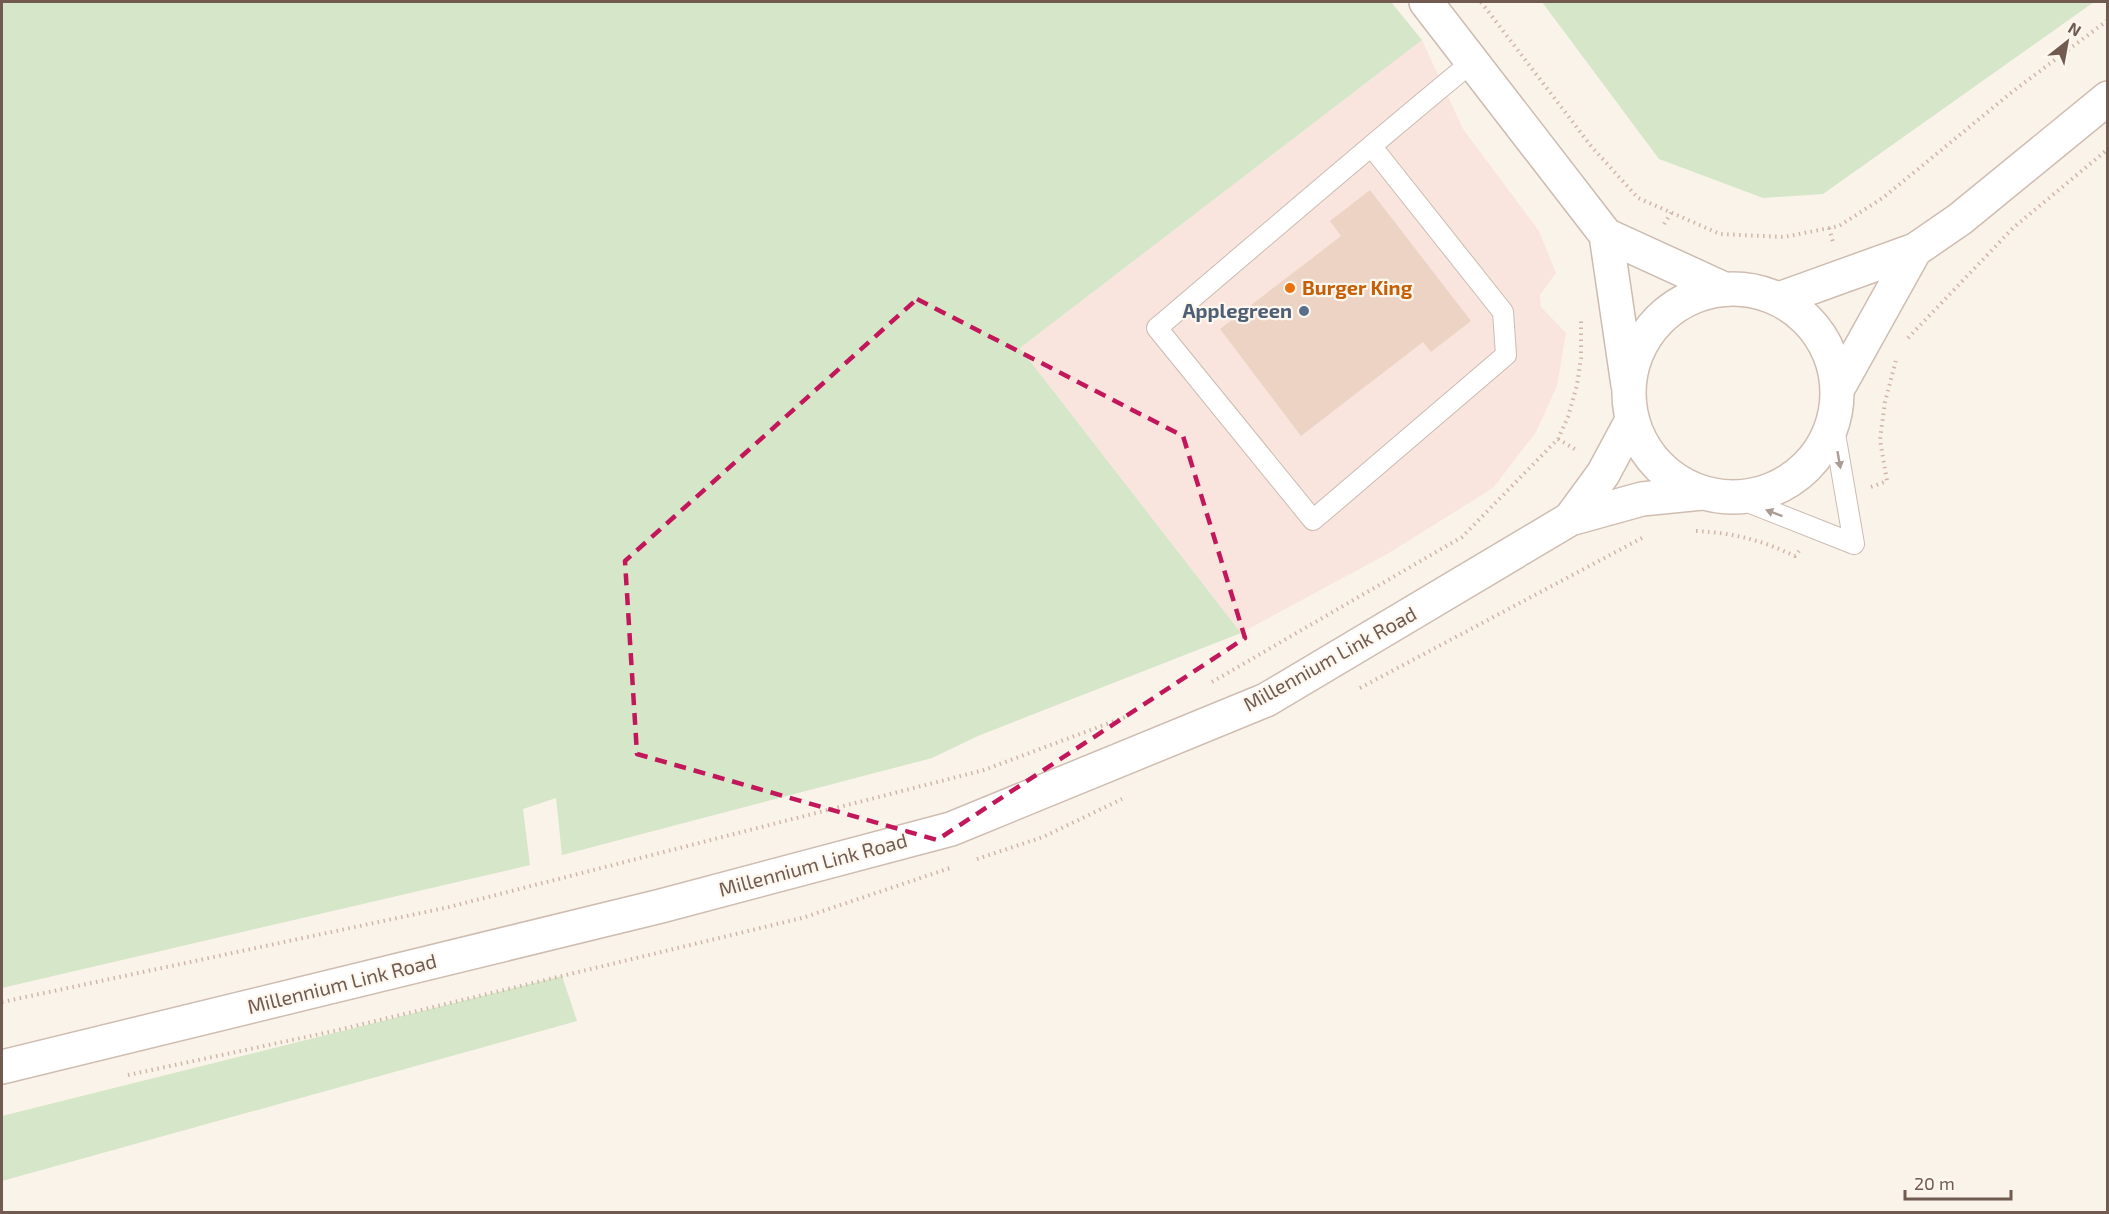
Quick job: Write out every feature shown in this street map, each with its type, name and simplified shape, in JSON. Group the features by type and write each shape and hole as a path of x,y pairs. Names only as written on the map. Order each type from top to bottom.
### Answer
{"main road":[{"path":"1426,2 1606,235 1724,289"},
{"path":"1779,299 1915,250 1960,219 2108,98"},
{"path":"1606,235 1632,420 1647,452 1671,477 1702,493 1735,497 1767,492 1796,476 1819,452 1833,422 1837,390 1832,362 1820,336 1802,315 1779,299 1752,291 1724,289 1695,296 1669,310 1649,330 1635,356 1628,385"},
{"path":"1837,390 1915,250"},
{"name":"Millennium Link Road","path":"1570,519 1603,474 1632,420"},
{"name":"Millennium Link Road","path":"2,1067 661,906 951,829 1266,700 1570,519 1642,500 1702,493"}],"lane":[{"path":"1372,147 1503,312 1506,355 1313,520 1157,328 1472,62"},
{"path":"1735,497 1854,544 1833,422"}],"path":[{"path":"1481,2 1591,147 1638,198 1720,234 1784,237 1839,226 1884,197 2012,92 2108,20"},
{"path":"1906,340 2013,228 2108,149"},
{"path":"1846,497 1887,481 1880,440 1893,367 1897,358"},
{"path":"1209,683 1462,537 1558,439"},
{"path":"1687,531 1730,533 1769,544 1795,556 1813,528"},
{"path":"1640,538 1649,536"},
{"path":"2,1002 472,901 984,770 1135,713"}],"highlighted area":[{"path":"917,299 1183,436 1245,638 937,840 637,754 625,561"}],"shaded area":[{"path":"1422,40 1463,129 1539,231 1556,273 1540,295 1541,307 1566,333 1557,386 1536,432 1493,488 1389,553 1241,633 1020,348"}],"green space":[{"path":"2,2 1391,2 1422,40 1020,348 1241,633 978,736 932,758 562,855 556,798 523,809 530,865 2,988"},
{"path":"1542,2 2094,2 1823,194 1763,198 1659,159"},
{"path":"562,976 577,1021 2,1181 2,1116"}],"building":[{"path":"1370,190 1471,321 1431,352 1423,342 1301,436 1220,329 1341,236 1330,221"}],"place":[{"name":"Burger King","path":"1290,288"},
{"name":"Applegreen","path":"1304,311"}]}
